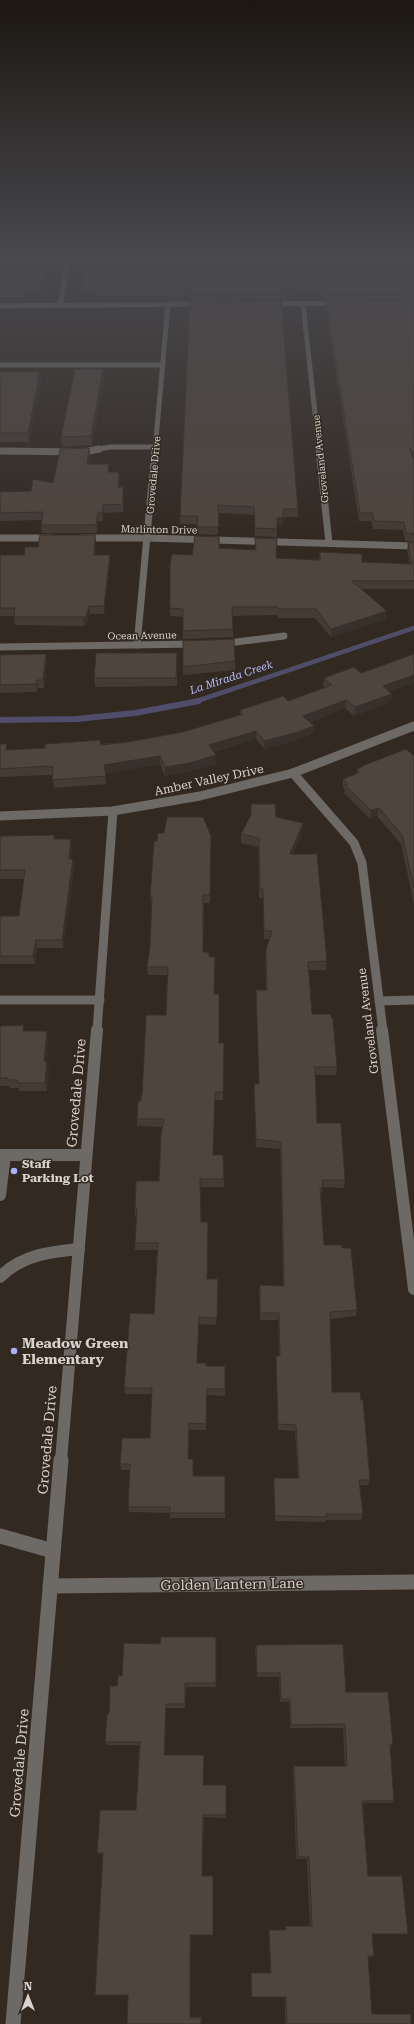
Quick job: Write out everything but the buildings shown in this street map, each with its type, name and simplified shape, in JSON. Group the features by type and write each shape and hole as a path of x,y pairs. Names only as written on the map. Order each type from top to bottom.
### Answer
{"street":[{"name":"Grovedale Drive","path":"137,645 164,351"},
{"name":"Groveland Avenue","path":"308,351 329,543"},
{"path":"0,364 163,365"},
{"path":"0,451 84,452 110,447 155,447"},
{"path":"0,538 62,538"},
{"name":"Marlinton Drive","path":"77,538 147,538 414,546"},
{"name":"Ocean Avenue","path":"0,647 206,644 284,636"},
{"name":"Amber Valley Drive","path":"0,816 47,815 113,810 200,796 293,774 414,726"},
{"name":"Groveland Avenue","path":"293,774 354,843 362,863 411,1241 414,1289"},
{"name":"Grovedale Drive","path":"13,2024 100,1000 113,810"},
{"path":"0,1000 100,1000"},
{"path":"379,1001 414,1000"},
{"path":"0,1195 3,1155 86,1156"},
{"path":"0,1277 19,1261 39,1253 79,1249"},
{"path":"0,1536 53,1551"},
{"name":"Golden Lantern Lane","path":"50,1586 414,1582"}],"waterway":[{"name":"La Mirada Creek","path":"194,702 414,628"},
{"name":"La Mirada Creek","path":"194,702 199,701"},
{"name":"La Mirada Creek","path":"0,720 77,719 135,713 194,702"}],"place":[{"name":"Staff Parking Lot","path":"14,1171"},
{"name":"Meadow Green Elementary","path":"14,1351"}]}
